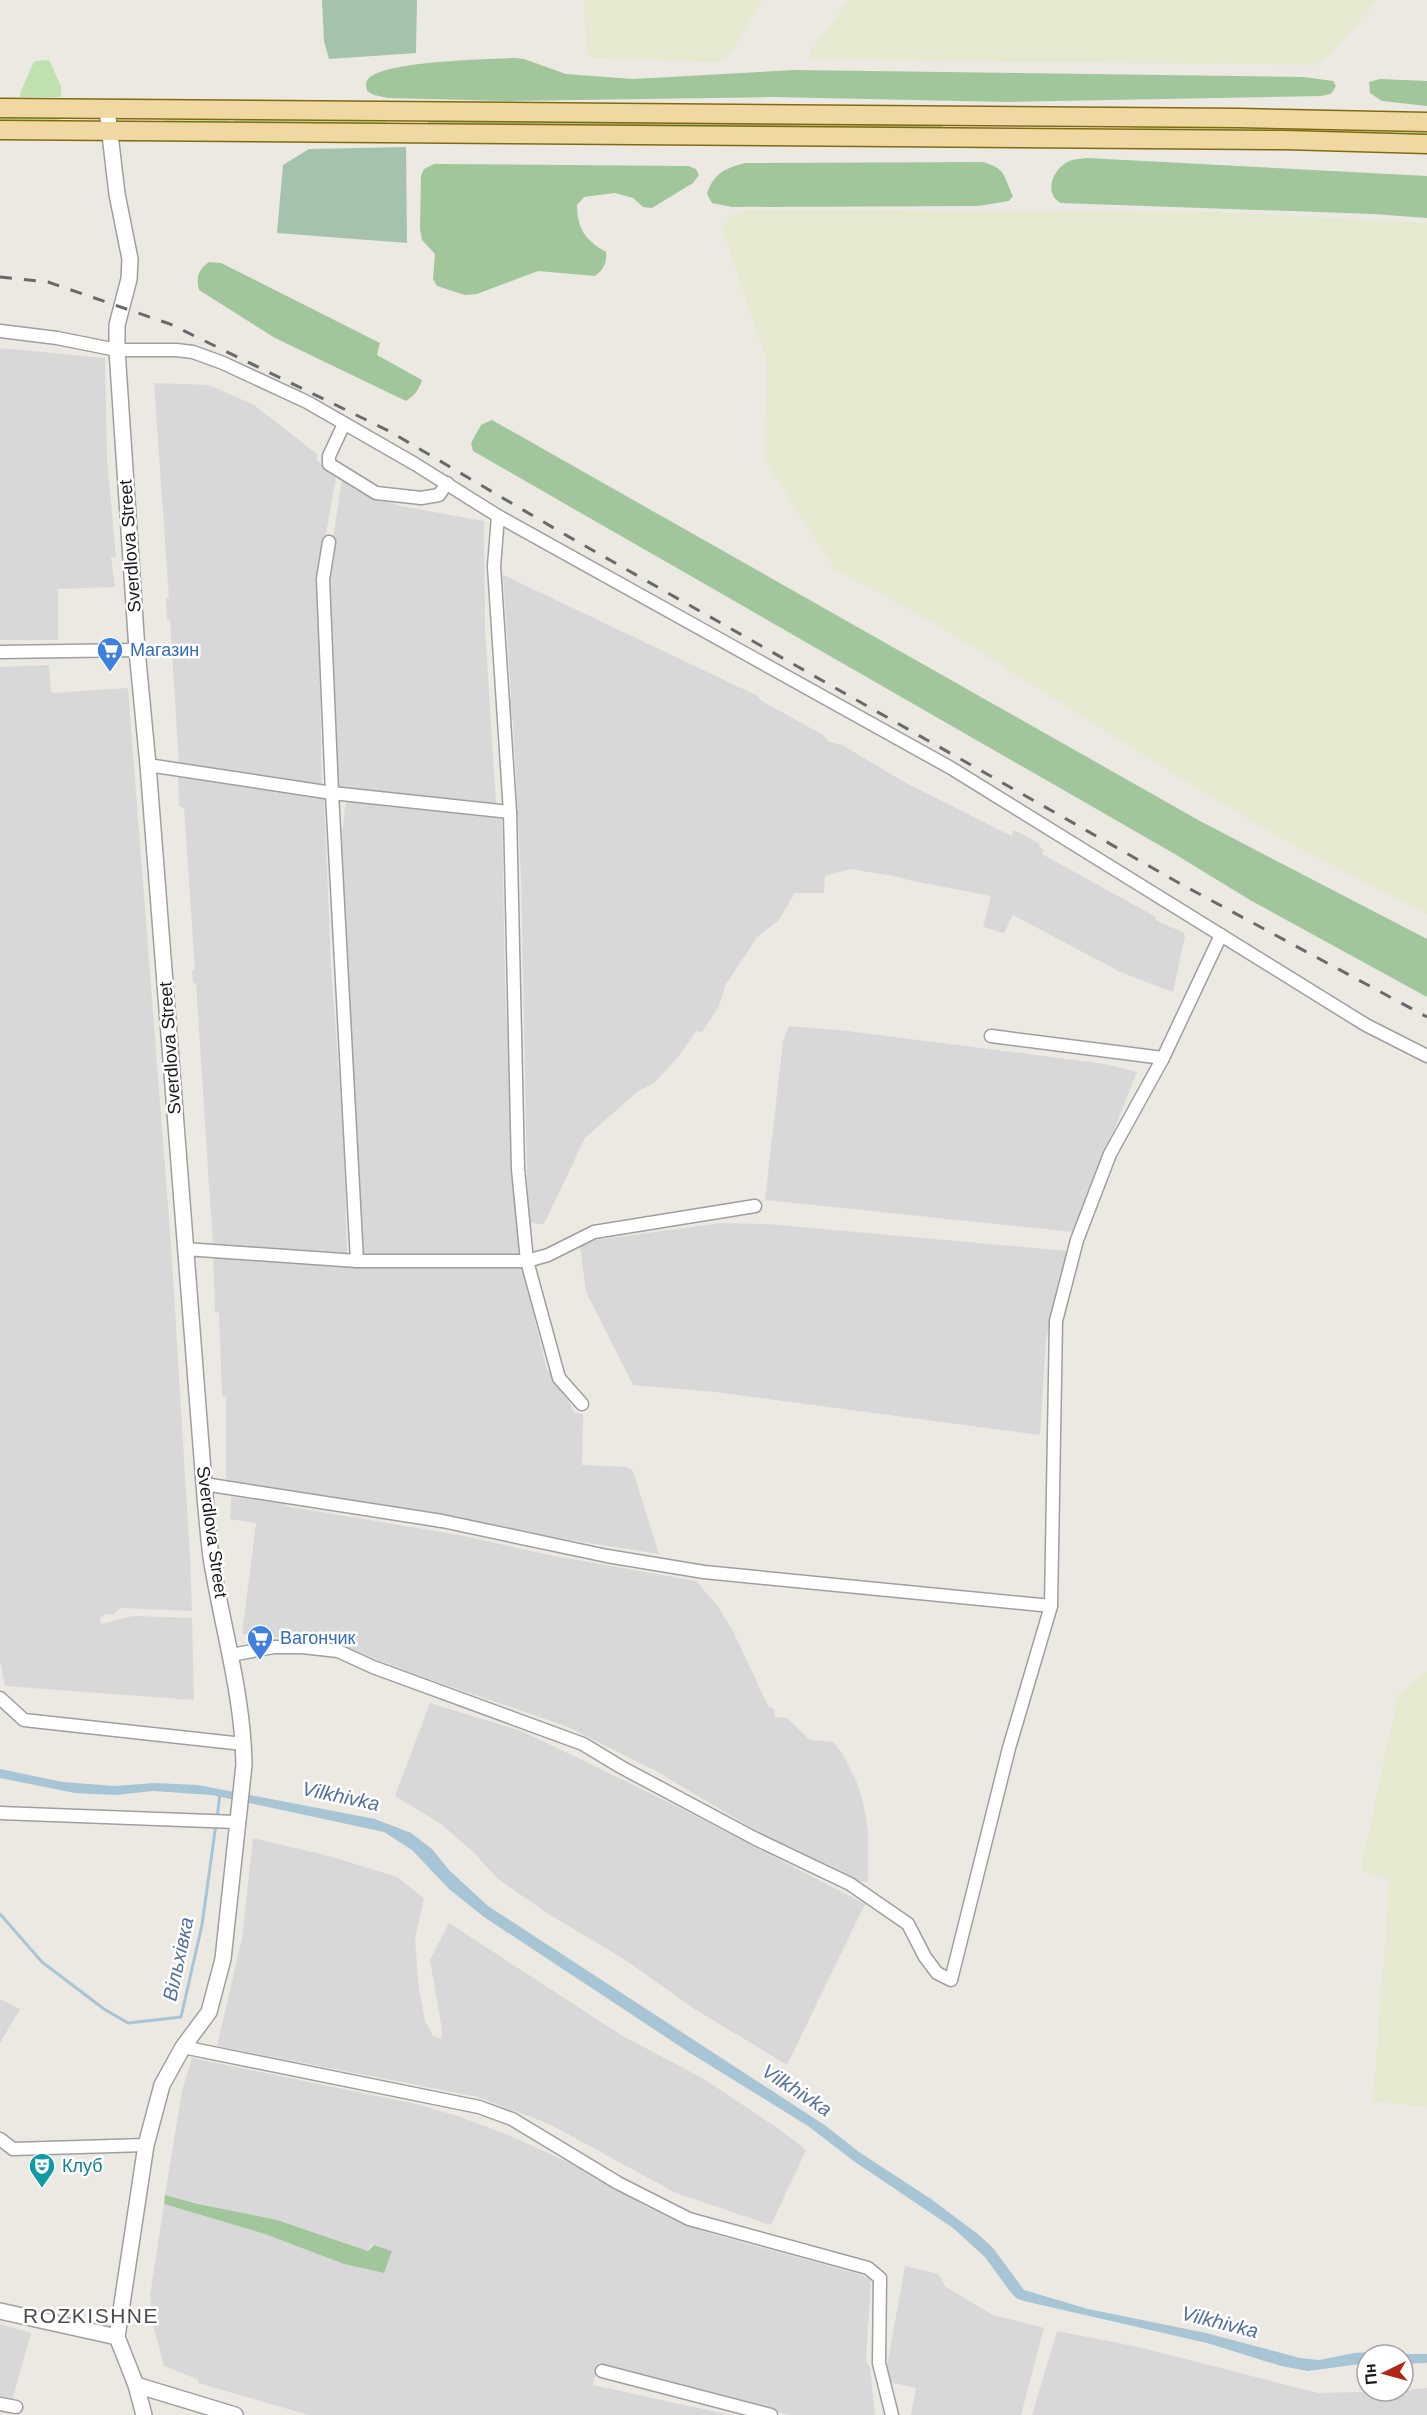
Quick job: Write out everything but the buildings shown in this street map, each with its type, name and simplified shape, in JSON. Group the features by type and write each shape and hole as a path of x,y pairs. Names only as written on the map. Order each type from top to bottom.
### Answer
{"main road":[{"path":"0,108 1239,118 1427,122"},
{"path":"0,130 1273,140 1427,144"}],"street":[{"name":"Sverdlova Street","path":"107,109 117,194 130,259 129,279 117,326 117,350 137,650 204,1484 211,1556 231,1655 244,1765 223,1959 209,2012 183,2047 162,2085 146,2145 117,2337"},
{"path":"0,331 57,338 117,350 193,352 223,363 307,402 447,483 498,516 951,768 1366,1025 1427,1056"},
{"path":"344,424 328,456 329,464 376,493 421,498 439,495 447,483"},
{"path":"498,516 494,566 510,812 518,1169 527,1261 559,1378 582,1404"},
{"path":"329,542 323,579 357,1261"},
{"path":"0,652 137,650"},
{"path":"148,765 332,793 510,812"},
{"path":"231,1655 274,1647 338,1651 373,1667 583,1744 621,1767 754,1838 850,1884 908,1924 925,1957 937,1973 951,1980 1009,1748 1051,1606 1056,1321 1077,1240 1110,1154 1163,1058 1221,935"},
{"path":"991,1036 1163,1058"},
{"path":"185,1249 357,1261 527,1261 548,1255 594,1232 755,1206"},
{"path":"204,1484 442,1521 607,1556 704,1572 1051,1606"},
{"path":"0,1698 24,1720 243,1744"},
{"path":"0,1813 237,1816"},
{"path":"183,2047 479,2108 512,2119 618,2183 689,2219 868,2268 880,2278 879,2363 892,2415"},
{"path":"0,2139 13,2149 146,2145"},
{"path":"0,2311 117,2337 136,2385 144,2415"},
{"path":"602,2371 771,2415"},
{"path":"136,2385 235,2415"},
{"path":"0,2404 16,2408"}],"shaded area":[{"path":"0,348 105,358 107,458 116,557 111,557 115,587 58,589 58,640 0,640"},
{"path":"154,383 209,385 254,405 317,454 317,460 336,477 318,580 322,787 179,766 170,620 167,620 166,599 169,598"},
{"path":"342,479 382,500 401,506 484,521 485,630 496,803 335,788 327,578"},
{"path":"503,575 758,696 760,700 823,735 829,742 842,745 906,783 1011,836 1014,830 1040,844 1039,847 1044,850 1042,854 1156,917 1156,920 1184,933 1173,992 1120,972 1013,915 1004,933 983,927 991,896 850,869 825,876 824,893 795,893 778,921 758,936 726,984 718,1008 702,1032 696,1031 679,1056 654,1083 637,1092 585,1138 544,1224 528,1223 521,876 513,720 510,718 508,697 511,696"},
{"path":"49,665 51,693 128,688 171,1245 190,1556 192,1611 120,1608 113,1615 104,1614 100,1619 101,1624 132,1616 192,1618 194,1700 5,1686 0,1660 0,667"},
{"path":"178,774 324,795 331,967 344,1143 347,1256 213,1246 196,984 193,982 192,971 195,970 184,808 179,806"},
{"path":"346,800 502,819 505,984 519,1257 363,1257 339,830 343,827"},
{"path":"789,1026 847,1031 1105,1064 1137,1072 1073,1232 765,1200 783,1041"},
{"path":"722,1223 767,1224 1068,1251 1046,1340 1040,1435 715,1392 633,1385 586,1292 580,1246 595,1240"},
{"path":"213,1254 522,1266 547,1371 552,1372 575,1413 583,1414 582,1465 626,1467 633,1471 659,1554 387,1506 226,1481 226,1397 222,1396 219,1313 215,1312"},
{"path":"231,1497 284,1503 285,1506 459,1535 549,1555 696,1581 717,1605 733,1631 768,1706 774,1709 775,1717 787,1718 810,1740 833,1742 842,1753 857,1783 864,1806 868,1830 868,1882 855,1880 772,1840 654,1770 568,1727 414,1674 338,1644 242,1634 256,1523 230,1519"},
{"path":"430,1703 521,1731 678,1807 865,1904 787,2065 693,2008 624,1959 550,1915 498,1879 473,1852 441,1824 395,1796"},
{"path":"253,1838 329,1856 397,1877 424,1898 415,1940 419,1989 425,2021 433,2036 441,2039 442,2030 430,1960 449,1923 621,2035 704,2079 779,2129 806,2150 771,2225 676,2193 549,2124 478,2097 217,2046 242,1938"},
{"path":"0,1999 20,2009 0,2043"},
{"path":"192,2058 416,2104 458,2116 513,2137 587,2171 647,2207 680,2223 862,2275 871,2280 866,2361 870,2368 875,2415 790,2415 599,2363 593,2385 730,2415 309,2415 198,2383 199,2380 164,2366 153,2324 150,2296 164,2204 269,2235 344,2264 384,2273 392,2251 371,2244 368,2251 295,2226 165,2195 182,2091"},
{"path":"905,2266 938,2274 946,2287 993,2315 1044,2328 1021,2415 911,2415 916,2388 888,2382 886,2372"},
{"path":"0,2324 31,2333 12,2401 0,2398"},
{"path":"1057,2331 1143,2348 1318,2393 1355,2392 1355,2403 1415,2403 1415,2390 1427,2388 1427,2415 1032,2415"}],"green space":[{"path":"322,0 417,0 416,53 329,59 324,41"},
{"path":"584,0 762,0 731,52 717,62 593,58 586,52"},
{"path":"849,0 1378,0 1330,55 1317,65 811,59 809,53"},
{"path":"515,58 566,74 633,79 795,70 1304,77 1333,81 1336,86 1331,94 1321,96 1008,102 773,97 505,101 388,98 367,91 366,83 369,78 379,72 395,68 461,60"},
{"path":"49,60 61,86 61,97 20,97 35,61"},
{"path":"1380,79 1427,81 1427,106 1382,101 1370,93 1369,82"},
{"path":"0,116 59,117 61,120 58,123 0,122"},
{"path":"227,117 227,123 163,124 163,118"},
{"path":"235,117 383,118 386,122 384,125 234,124"},
{"path":"428,119 938,123 943,125 942,129 428,125"},
{"path":"1137,125 1427,130 1427,136 1133,130 1132,127"},
{"path":"406,147 407,243 277,233 283,165 309,149"},
{"path":"1087,158 1427,176 1427,218 1061,203 1051,190 1055,174 1065,163"},
{"path":"983,162 996,167 1003,174 1013,196 1009,201 978,206 732,207 712,203 707,194 716,177 731,167 745,163"},
{"path":"434,164 688,166 696,169 699,175 693,183 652,208 643,207 633,198 615,193 584,197 577,205 581,227 593,243 606,252 604,266 595,276 538,271 477,294 465,295 437,286 433,279 435,254 422,240 420,229 421,176 424,169"},
{"path":"746,210 1217,212 1427,223 1427,914 1286,841 1182,779 931,621 836,570 765,461 767,361 722,229 730,216"},
{"path":"209,262 221,263 380,343 377,355 422,380 418,390 406,401 275,338 199,290 199,274"},
{"path":"492,420 1200,821 1427,939 1427,997 1250,900 1173,853 473,451 471,443 481,425"},
{"path":"1427,1671 1427,2107 1373,2101 1390,1880 1361,1870 1398,1695"},
{"path":"165,2195 277,2220 368,2251 374,2245 392,2251 384,2273 344,2264 265,2234 164,2204"}],"water":[{"path":"0,1769 63,1782 115,1786 154,1783 198,1785 375,1819 411,1833 432,1849 449,1870 488,1906 826,2126 859,2152 931,2199 993,2248 1024,2290 1088,2309 1206,2333 1300,2358 1319,2360 1355,2353 1355,2365 1308,2371 1281,2366 1207,2343 1016,2298 985,2257 953,2228 855,2162 808,2126 690,2053 484,1917 449,1889 412,1850 384,1832 212,1795 153,1791 116,1795 75,1793 0,1778"},
{"path":"1415,2354 1427,2354 1427,2363 1415,2364"}],"waterway":[{"name":"Вільхівка","path":"217,1818 220,1794"},
{"name":"Вільхівка","path":"0,1914 42,1962 104,2009 128,2023 181,2017 202,1925 216,1824"}],"railway":[{"path":"0,277 48,282 170,324 389,431 564,534 1179,883 1427,1017"}],"place":[{"name":"Mагазин","path":"110,673"},
{"name":"Вагончик","path":"260,1661"},
{"name":"Клуб","path":"42,2189"}],"district":[{"name":"ROZKISHNE","path":"91,2316"}],"water label":[{"name":"Vilkhivka","path":"341,1796"},
{"name":"Vilkhivka","path":"797,2090"},
{"name":"Vilkhivka","path":"1220,2322"}]}
